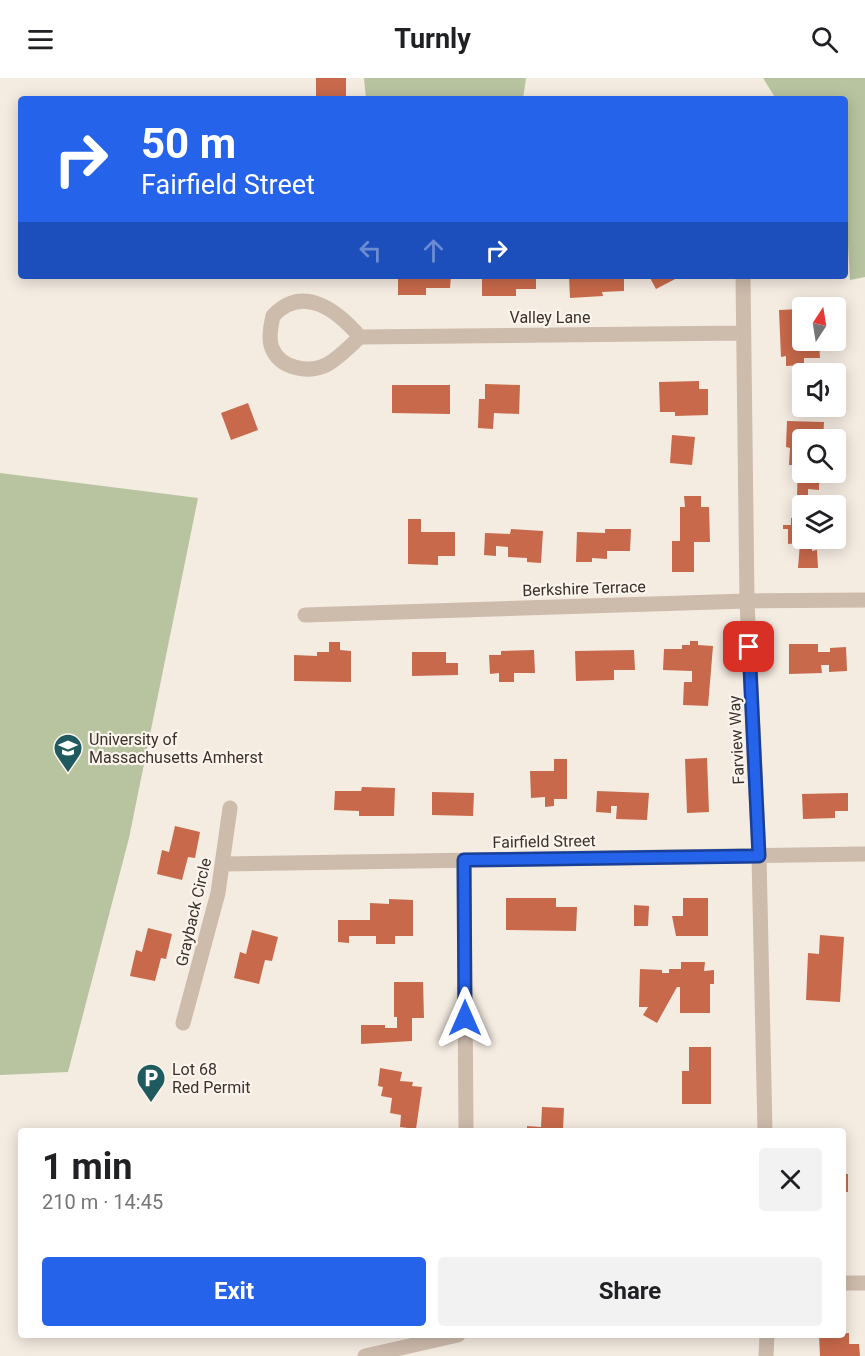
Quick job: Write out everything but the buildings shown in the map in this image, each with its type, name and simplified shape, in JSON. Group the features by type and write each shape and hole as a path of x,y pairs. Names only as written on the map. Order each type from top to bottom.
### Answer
{"street":[{"name":"Farview Way","path":"743,279 747,601 759,856 765,1128"},
{"path":"297,300 315,302 332,309 360,337 326,365 308,370 291,367 277,357 271,347 273,316 281,307 297,300"},
{"name":"Valley Lane","path":"360,337 742,333"},
{"name":"Berkshire Terrace","path":"305,615 747,601 865,600"},
{"name":"Grayback Circle","path":"183,1023 224,864 230,808"},
{"name":"Fairfield Street","path":"224,864 865,854"},
{"path":"464,860 466,1128"},
{"path":"846,1283 865,1283"},
{"path":"365,1356 445,1338"},
{"path":"766,1356 767,1338"}],"green space":[{"path":"364,78 526,78 523,96 366,96"},
{"path":"763,78 865,78 865,277 850,280 848,96 774,96"},
{"path":"0,473 198,498 129,838 68,1072 0,1075"}],"place":[{"name":"University of Massachusetts Amherst","path":"68,774"},
{"name":"Lot 68 Red Permit","path":"151,1104"}],"route":[{"path":"465,1018 464,860 759,856 749,647"}]}
